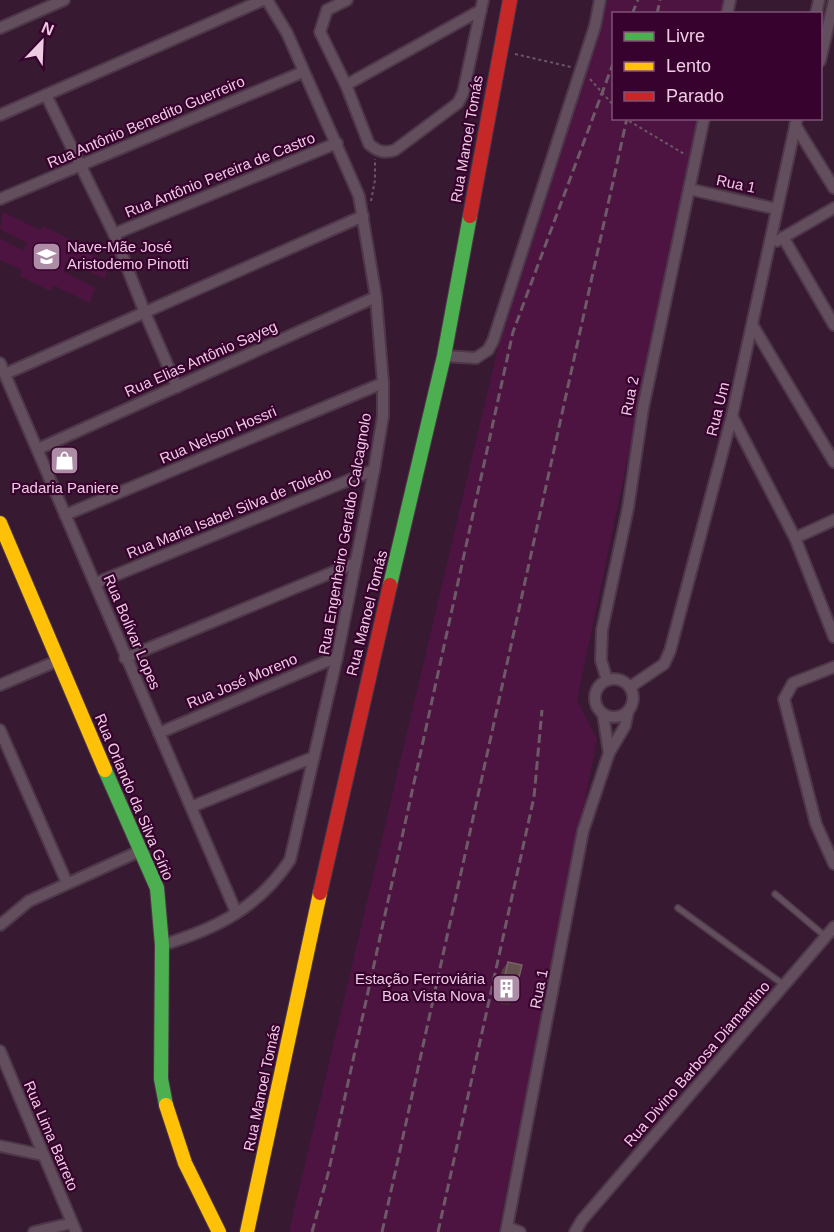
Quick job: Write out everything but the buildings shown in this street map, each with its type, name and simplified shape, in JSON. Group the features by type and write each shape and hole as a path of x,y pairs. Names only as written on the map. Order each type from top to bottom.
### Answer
{"street":[{"path":"0,28 64,0"},
{"path":"0,115 265,0"},
{"name":"Rua Engenheiro Geraldo Calcagnolo","path":"162,945 194,935 256,900 274,883 290,860 337,657 383,416 383,383 376,297 356,187 287,33 265,0"},
{"path":"347,0 324,5 320,32 346,85 365,137 376,150 384,152 394,150 458,103 463,93 482,5"},
{"name":"Rua Manoel Tomás","path":"247,1232 344,780 444,356 510,0"},
{"path":"444,356 476,358 488,350 493,341 581,69 600,0"},
{"path":"346,85 482,5"},
{"path":"822,53 833,9"},
{"name":"Rua Antônio Benedito Guerreiro","path":"0,199 303,72"},
{"path":"46,95 114,234 177,387"},
{"name":"Rua 2","path":"607,680 601,660 602,630 628,508 643,408 704,120"},
{"path":"796,122 834,188"},
{"name":"Rua Um","path":"630,687 664,664 668,657 732,416 796,122"},
{"name":"Rua Antônio Pereira de Castro","path":"114,234 337,143"},
{"name":"Rua 1","path":"689,189 777,209"},
{"path":"771,244 834,208"},
{"path":"5,374 363,216"},
{"path":"783,237 834,325"},
{"name":"Rua Elias Antônio Sayeg","path":"38,449 376,297"},
{"path":"753,326 834,462"},
{"name":"Rua Bolívar Lopes","path":"0,363 236,912"},
{"name":"Rua Nelson Hossri","path":"65,515 383,383"},
{"path":"732,416 795,538 834,637"},
{"name":"Rua Maria Isabel Silva de Toledo","path":"96,584 374,470"},
{"path":"795,538 834,520"},
{"name":"Rua Orlando da Silva Gírio","path":"0,523 57,661 157,888 162,945 161,1078 168,1116 185,1163 219,1232"},
{"path":"125,658 355,563"},
{"name":"Rua José Moreno","path":"159,733 337,657"},
{"path":"0,685 57,661"},
{"path":"834,667 793,683 784,699 816,824 834,864"},
{"path":"607,680 620,680 630,687 634,695 633,705 628,712 612,717 603,714 597,706 595,696 598,687 607,680"},
{"name":"Rua 1","path":"506,1230 584,831 609,753 625,726 628,712"},
{"name":"Rua 1","path":"603,714 609,753"},
{"path":"0,730 67,883"},
{"path":"191,807 314,757"},
{"path":"0,925 29,901 140,851"},
{"name":"Rua Divino Barbosa Diamantino","path":"575,1232 582,1220 834,927"},
{"name":"Rua Lima Barreto","path":"0,1051 74,1227"},
{"path":"0,1146 43,1155"},
{"path":"34,1232 74,1227"},
{"path":"506,1230 520,1232"}],"lane":[{"path":"774,894 825,937"},
{"path":"678,908 785,986"}],"path":[{"path":"500,51 581,69 612,104"},
{"path":"627,120 649,135 696,158"},
{"path":"363,216 373,194 376,150"}],"shaded area":[{"path":"608,0 724,0 721,12 612,12 612,120 699,120 577,700 597,740 498,1232 289,1232 506,314"},
{"name":"Nave-Mãe José Aristodemo Pinotti","path":"3,212 40,230 43,226 77,243 74,247 109,262 105,279 66,261 63,271 95,288 90,303 53,285 50,291 20,276 22,270 0,260 0,238 23,251 27,243 0,229"}],"railway":[{"path":"633,12 638,0"},
{"path":"657,12 660,0"},
{"path":"312,1232 328,1174 513,332 612,66"},
{"path":"382,1232 627,120"},
{"path":"438,1232 534,797 542,710"}],"traffic: fast":[{"path":"390,585 444,356 470,216"},
{"path":"105,770 157,888 162,945 161,1079 166,1105"}],"traffic: slow":[{"path":"0,523 105,770"},
{"path":"247,1232 320,893"},
{"path":"166,1105 185,1163 219,1232"}],"traffic: jam":[{"path":"470,216 510,0"},
{"path":"320,893 390,585"}],"place":[{"name":"Nave-Mãe José Aristodemo Pinotti","path":"46,256"},
{"name":"Padaria Paniere","path":"65,461"},
{"name":"Estação Ferroviária Boa Vista Nova","path":"506,988"}]}
